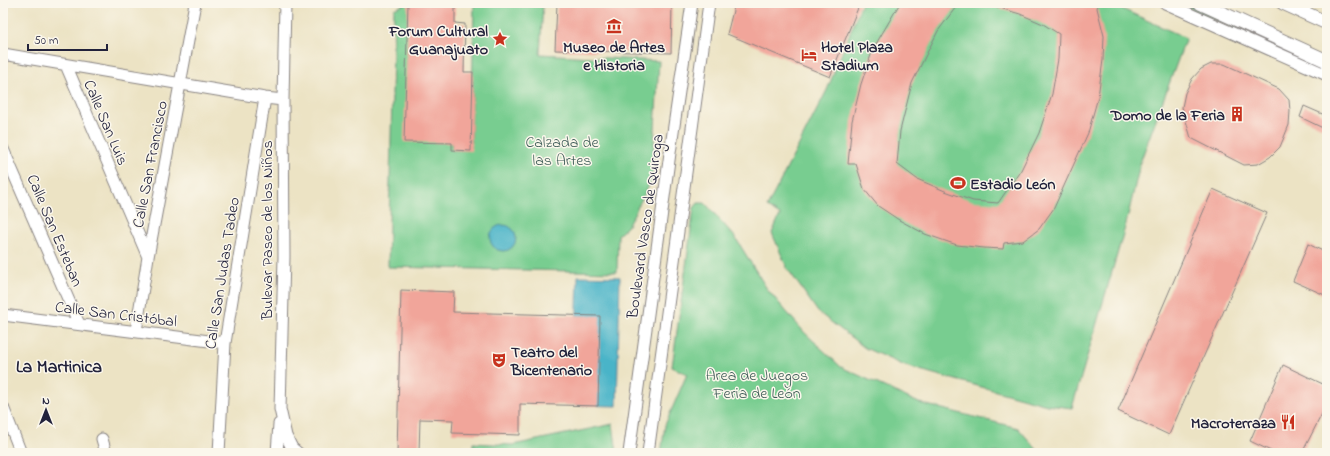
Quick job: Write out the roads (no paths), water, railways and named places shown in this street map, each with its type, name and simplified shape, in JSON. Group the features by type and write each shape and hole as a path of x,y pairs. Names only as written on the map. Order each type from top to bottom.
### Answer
{"main road":[{"path":"1200,3 1327,61"},
{"path":"1283,3 1327,23"}],"street":[{"name":"Calle San Francisco","path":"136,331 148,257 195,3"},
{"name":"Bulevar Paseo de los Niños","path":"285,3 283,100 284,257 280,409 286,436 292,448 298,453"},
{"name":"Boulevard Vasco de Quiroga","path":"630,453 670,153 692,3"},
{"name":"Boulevard Vasco de Quiroga","path":"648,453 708,3"},
{"path":"1165,3 1327,75"},
{"path":"3,54 283,100"},
{"name":"Calle San Luis","path":"66,65 148,257"},
{"name":"Calle San Judas Tadeo","path":"219,453 225,343 265,98"},
{"name":"Calle San Esteban","path":"3,149 79,324"},
{"name":"Calle San Cristóbal","path":"3,315 225,343"},
{"path":"3,407 22,453"},
{"path":"277,453 280,409"},
{"path":"102,439 106,453"}],"water":[{"path":"503,225 512,229 516,238 512,247 503,251 494,247 490,238 494,229"},
{"path":"578,276 620,277 617,406 574,405"}],"place":[{"name":"Museo de Artes e Historia","path":"614,26"},
{"name":"Forum Cultural Guanajuato","path":"500,39"},
{"name":"Hotel Plaza Stadium","path":"809,55"},
{"name":"Domo de la Feria","path":"1237,114"},
{"name":"Estadio León","path":"958,183"},
{"name":"Teatro del Bicentenario","path":"499,360"},
{"name":"Macroterraza","path":"1288,422"}],"district":[{"name":"La Martinica","path":"59,366"}],"park label":[{"name":"Calzada de las Artes","path":"562,150"},
{"name":"Area de Juegos Feria de León","path":"757,383"}]}
